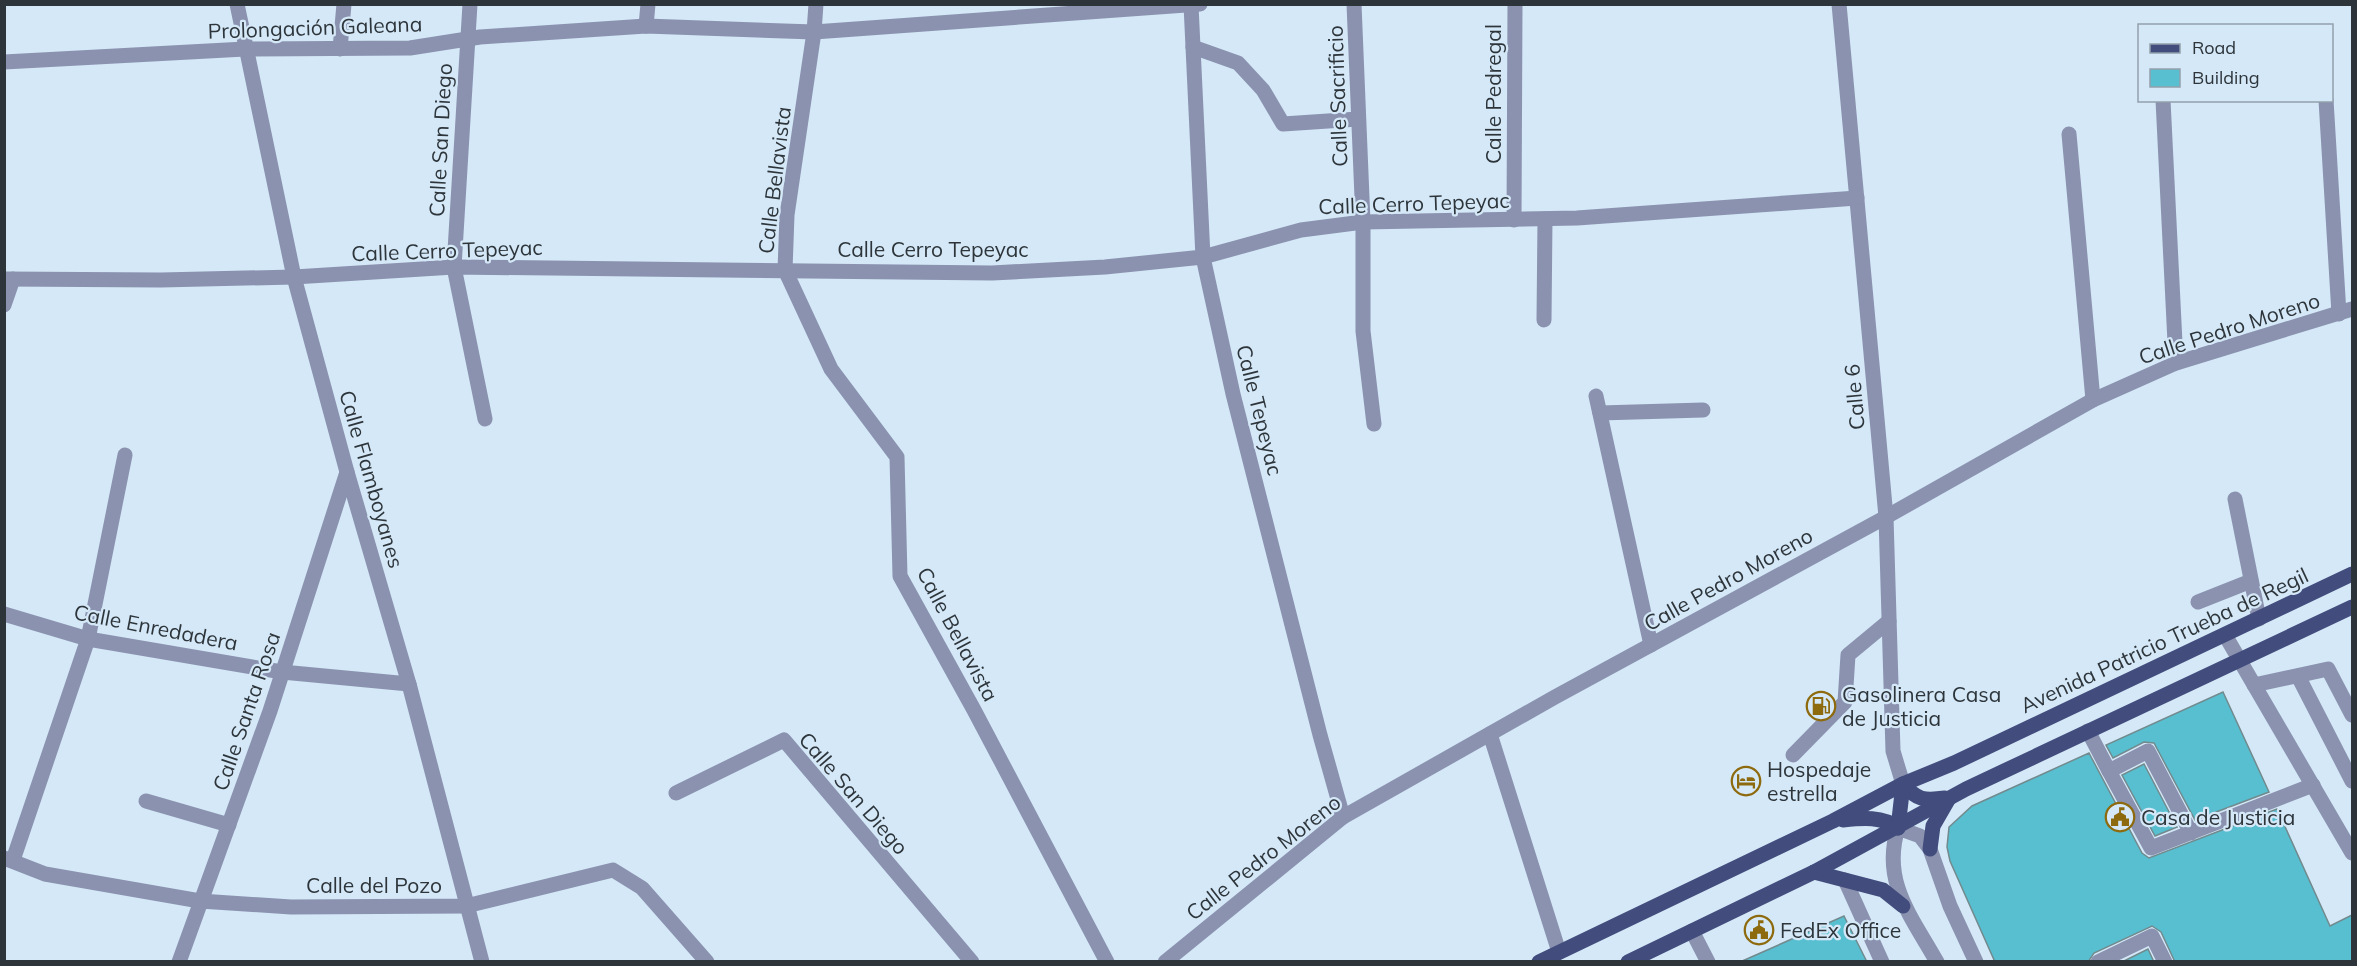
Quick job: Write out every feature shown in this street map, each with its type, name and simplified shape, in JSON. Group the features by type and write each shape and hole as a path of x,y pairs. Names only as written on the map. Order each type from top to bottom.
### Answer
{"main road":[{"name":"Avenida Patricio Trueba de Regil","path":"1539,962 1833,821 1903,784 1954,763 2352,574"},
{"path":"1628,962 1814,872 1898,828 1950,797 2239,658 2352,607"},
{"path":"1903,784 1914,796 1929,800 1950,797"},
{"path":"1898,828 1903,784"},
{"path":"1930,849 1933,826 1950,797"},
{"path":"1833,821 1865,818 1892,823 1898,828"},
{"path":"1814,872 1883,891 1903,906"}],"street":[{"name":"Calle Flamboyanes","path":"237,4 244,49 294,277 347,472 409,684 482,962"},
{"path":"340,49 344,4"},
{"name":"Calle San Diego","path":"470,4 466,40 454,267 485,419"},
{"path":"646,26 648,4"},
{"name":"Calle Bellavista","path":"816,4 814,32 787,215 785,270 831,369 897,457 900,576 974,710 1107,962"},
{"name":"Prolongación Galeana","path":"4,62 244,49 410,48 466,40 646,26 814,32 1011,11 1200,4"},
{"name":"Calle Sacrificio","path":"1354,4 1363,222 1363,331 1374,424"},
{"name":"Calle Pedregal","path":"1514,220 1515,4"},
{"name":"Calle 6","path":"1839,4 1886,517 1893,751 1903,784"},
{"name":"Calle Tepeyac","path":"1191,5 1203,257 1233,394 1343,817"},
{"path":"1193,47 1238,63 1263,90 1282,123 1359,119"},
{"path":"2163,102 2176,363"},
{"path":"2326,102 2346,311"},
{"path":"2068,134 2093,400"},
{"name":"Calle Cerro Tepeyac","path":"9,279 161,280 294,277 454,267 992,273 1105,267 1203,257 1301,230 1363,222 1545,219 1857,198"},
{"path":"1544,320 1545,219"},
{"path":"4,305 9,279"},
{"name":"Calle Pedro Moreno","path":"1166,962 1343,817 2093,400 2176,363 2346,311"},
{"path":"1596,396 1651,645"},
{"path":"1600,413 1703,410"},
{"path":"9,859 88,639 125,455"},
{"name":"Calle Santa Rosa","path":"179,962 282,672 347,472"},
{"path":"2235,499 2259,619"},
{"path":"2198,602 2251,581"},
{"name":"Calle Enredadera","path":"4,614 88,639 282,672 409,684"},
{"path":"1793,755 1845,702 1848,655 1889,621"},
{"path":"2225,635 2352,853"},
{"path":"2254,685 2328,669 2352,715"},
{"path":"2298,676 2352,782"},
{"path":"2088,730 2151,848 2313,786"},
{"path":"1490,734 1559,952"},
{"name":"Calle San Diego","path":"676,793 784,740 972,962"},
{"path":"2109,771 2148,751 2191,833"},
{"path":"147,801 228,825"},
{"path":"1937,962 1903,906 1892,861 1893,844 1898,828 1920,836 1930,849 1950,906 1976,962"},
{"name":"Calle del Pozo","path":"9,859 45,874 200,901 291,907 466,906 613,870 642,888 707,962"},
{"path":"1845,880 1882,962"},
{"path":"1692,931 1708,962"},
{"path":"2098,962 2152,936 2165,962"}],"building":[{"path":"2223,692 2269,792 2195,820 2154,743 2144,742 2113,758 2106,745"},
{"name":"Casa de Justicia","path":"2089,753 2142,853 2149,858 2277,809 2330,926 2352,915 2352,962 2175,962 2161,932 2152,926 2094,953 2088,962 1995,962 1950,861 1947,847 1949,827 1972,806"},
{"path":"2144,764 2177,827 2155,836 2122,775"},
{"path":"1844,916 1867,962 1740,962"},
{"path":"2148,949 2154,962 2122,962"}],"place":[{"name":"Gasolinera Casa de Justicia","path":"1821,706"},
{"name":"Hospedaje estrella","path":"1746,781"},
{"name":"Casa de Justicia","path":"2120,817"},
{"name":"FedEx Office","path":"1759,930"}]}
